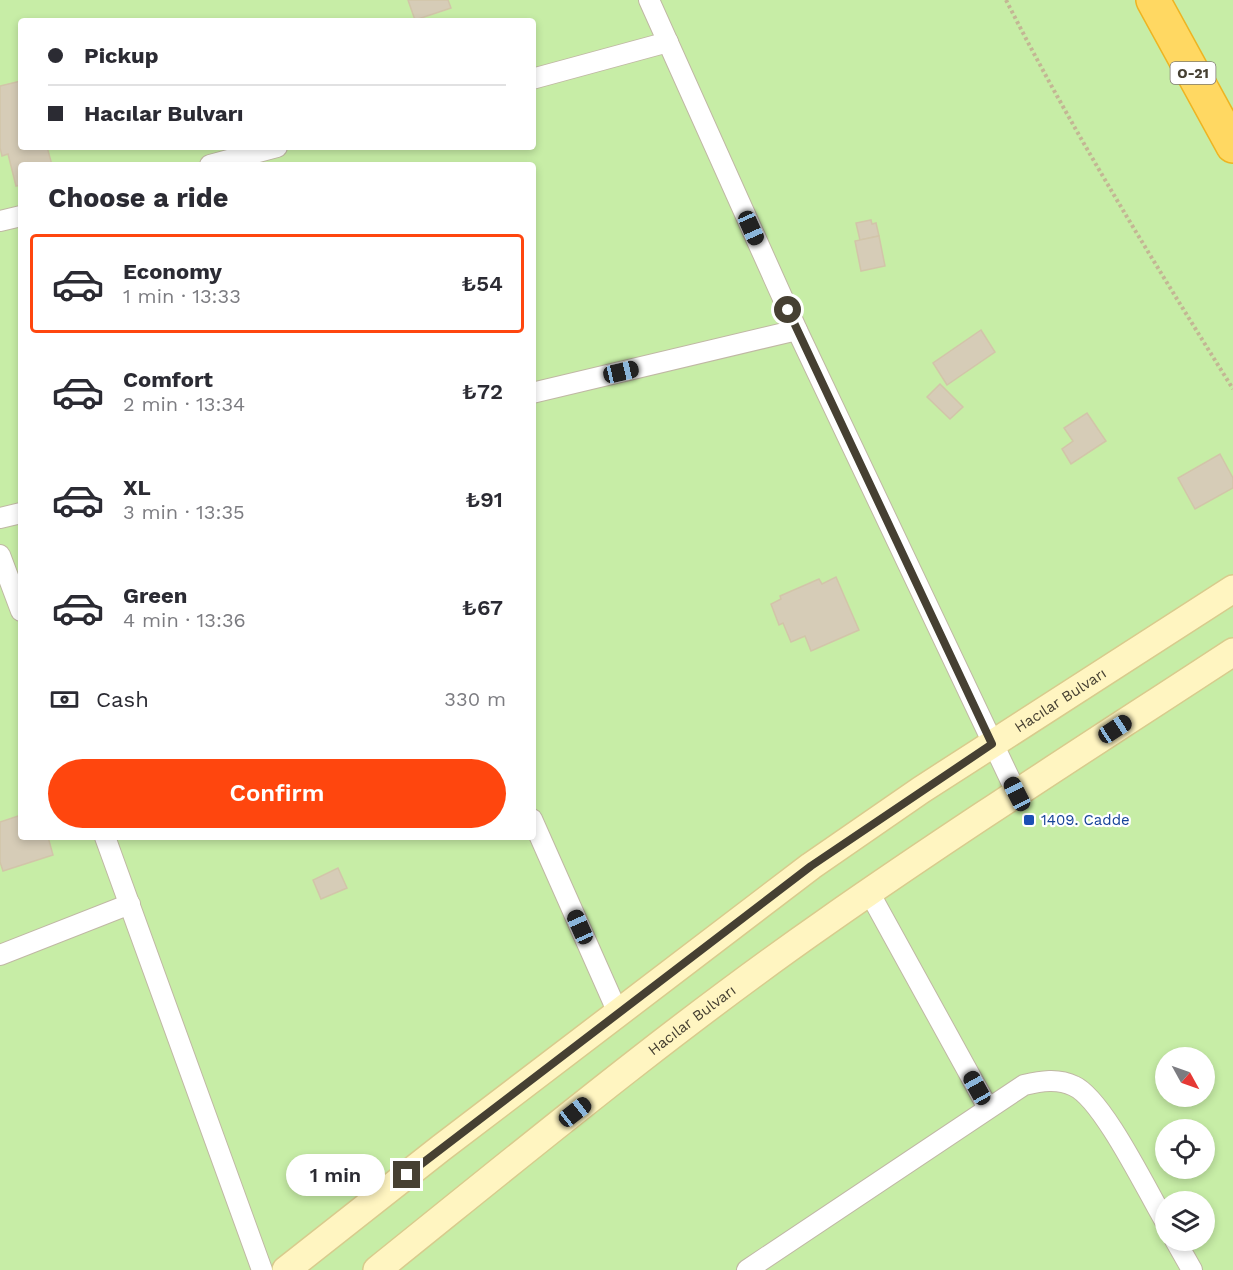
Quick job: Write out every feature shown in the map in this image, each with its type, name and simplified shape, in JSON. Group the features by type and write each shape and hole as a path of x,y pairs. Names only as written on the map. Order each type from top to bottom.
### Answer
{"highway":[{"name":"O-21","path":"1153,0 1233,146"}],"main road":[{"name":"Hacılar Bulvarı","path":"286,1270 811,866 992,744 1233,589"},
{"name":"Hacılar Bulvarı","path":"376,1270 659,1047 783,953 869,892 1233,652"}],"street":[{"path":"649,0 797,330 1017,794"},
{"path":"536,78 668,42"},
{"path":"221,162 266,150"},
{"path":"0,221 18,217"},
{"path":"536,392 797,330"},
{"path":"0,518 18,514"},
{"path":"0,555 18,603"},
{"path":"536,828 618,1013"},
{"path":"106,840 262,1270"},
{"path":"869,892 988,1108"},
{"path":"0,955 130,904"},
{"path":"747,1270 1024,1085 1047,1080 1075,1086 1099,1108 1155,1204"},
{"path":"1181,1251 1192,1270"}],"path":[{"path":"1006,0 1050,86 1146,249 1233,388"}],"green space":[{"path":"0,0 1233,0 1233,1270 0,1270"}],"building":[{"path":"408,0 448,0 451,8 414,18"},
{"path":"18,82 18,150 48,150 51,162 18,162 18,186 16,186 8,154 2,156 0,148 0,86"},
{"path":"871,220 872,224 876,223 879,236 860,240 856,223"},
{"path":"879,236 885,266 861,271 855,241"},
{"path":"981,330 995,352 947,385 933,363"},
{"path":"940,384 963,407 950,419 927,397"},
{"path":"1087,413 1106,441 1071,464 1062,449 1073,441 1064,428"},
{"path":"1220,454 1233,478 1233,488 1195,509 1178,478"},
{"path":"836,577 859,630 811,651 805,636 791,642 783,623 779,625 771,604 781,599 780,596 819,579 822,584"},
{"path":"18,816 18,840 49,840 53,855 3,871 0,862 0,822"},
{"path":"338,868 347,888 321,899 313,880"}],"place":[{"name":"1409. Cadde","path":"1029,820"}],"route":[{"path":"407,1175 811,866 886,813 992,744 788,310"}]}
